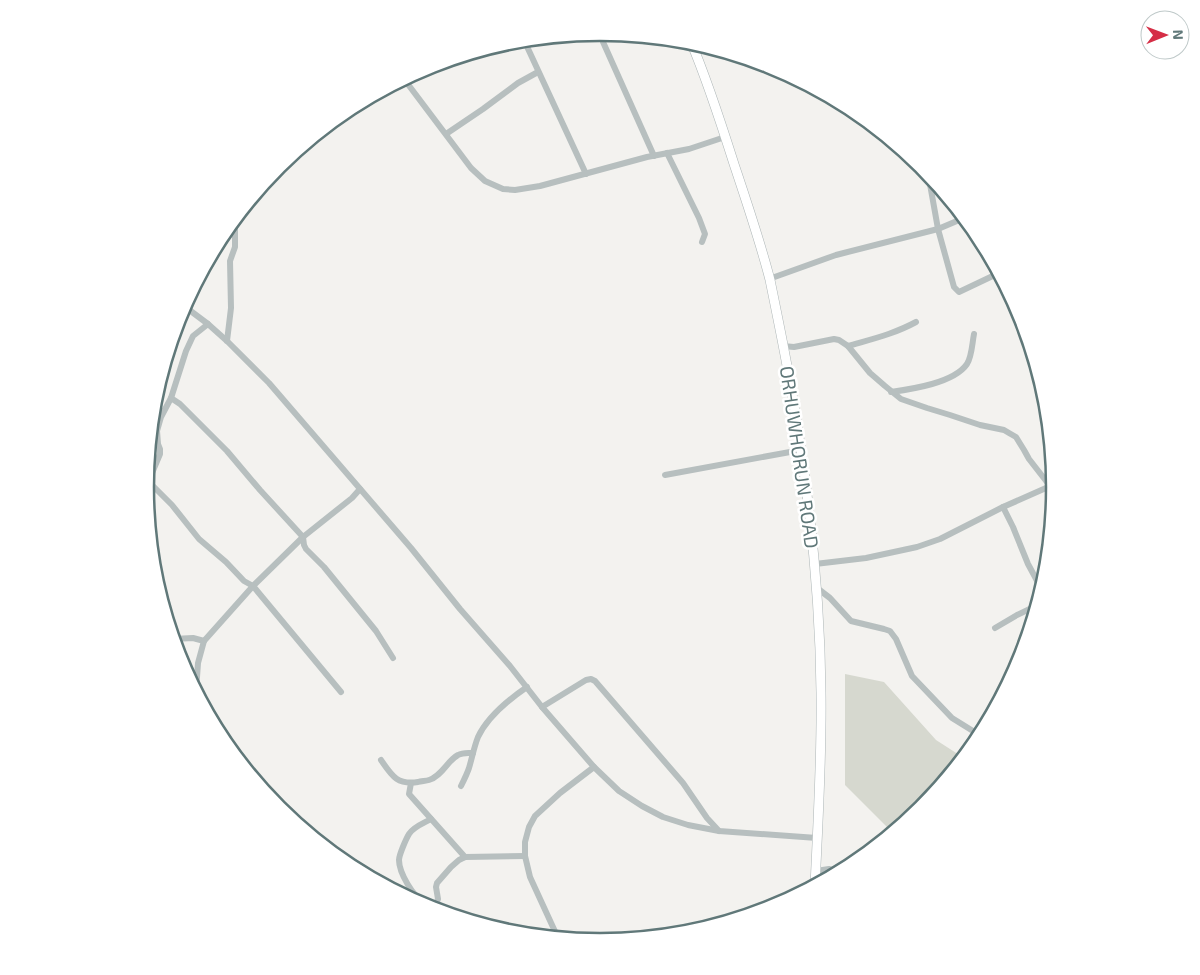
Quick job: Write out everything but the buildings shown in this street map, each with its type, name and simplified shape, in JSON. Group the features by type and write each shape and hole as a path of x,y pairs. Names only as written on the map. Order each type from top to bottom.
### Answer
{"street":[{"path":"603,41 654,156"},
{"path":"527,48 586,174"},
{"name":"ORHUWHORUN ROAD","path":"695,52 726,137 769,279 801,450 817,588 821,691 821,767 816,878"},
{"path":"446,134 518,83 538,72"},
{"path":"408,85 471,168 485,181 503,189 515,190 540,186 654,156 689,149 726,137"},
{"path":"667,153 699,218 705,234 702,242"},
{"path":"931,187 938,229 954,287 959,292 993,276"},
{"path":"769,279 836,255 938,229 957,221"},
{"path":"227,341 231,308 230,261 235,247 235,232"},
{"path":"191,311 227,341 269,383 411,548 542,707 594,767 619,791 663,817 688,826 719,831 818,838"},
{"path":"848,346 888,335 916,322"},
{"path":"159,425 171,398 184,357 194,336 208,324"},
{"path":"891,392 935,383 958,372 966,366 969,359 974,334"},
{"path":"783,346 794,347 834,339 839,340 848,346 870,373 891,392 902,399 1009,433 1016,438 1029,459 1046,477"},
{"path":"171,398 180,404 228,451 260,490 303,537 306,549 324,567 376,631 393,658"},
{"path":"155,467 160,454 157,435"},
{"path":"666,475 801,450"},
{"path":"154,488 172,505 199,539 226,562 244,581 253,586 341,692"},
{"path":"815,564 866,558 917,547 940,539 1003,507 1046,488"},
{"path":"197,678 198,663 204,641 253,586 303,537 352,498 360,489"},
{"path":"1003,507 1037,580"},
{"path":"817,588 830,598 851,621 890,632 896,639 912,676 952,718 973,731"},
{"path":"995,628 1029,609"},
{"path":"180,639 192,638 204,641"},
{"path":"542,707 586,680 595,681 683,783 707,818 719,831"},
{"path":"461,786 469,769 478,737 488,722 499,709 527,688"},
{"path":"381,760 396,780 411,783 436,777 458,755 473,753"},
{"path":"555,931 530,877 525,856 525,842 529,827 536,816 565,789 594,767"},
{"path":"411,783 408,794 465,857"},
{"path":"415,894 404,877 399,857 408,835 413,829 431,819"},
{"path":"437,903 437,883 459,860 465,857 525,856"},
{"path":"816,871 831,869"}],"shaded area":[{"path":"845,674 884,682 936,740 958,754 936,782 888,828 845,785"}]}
